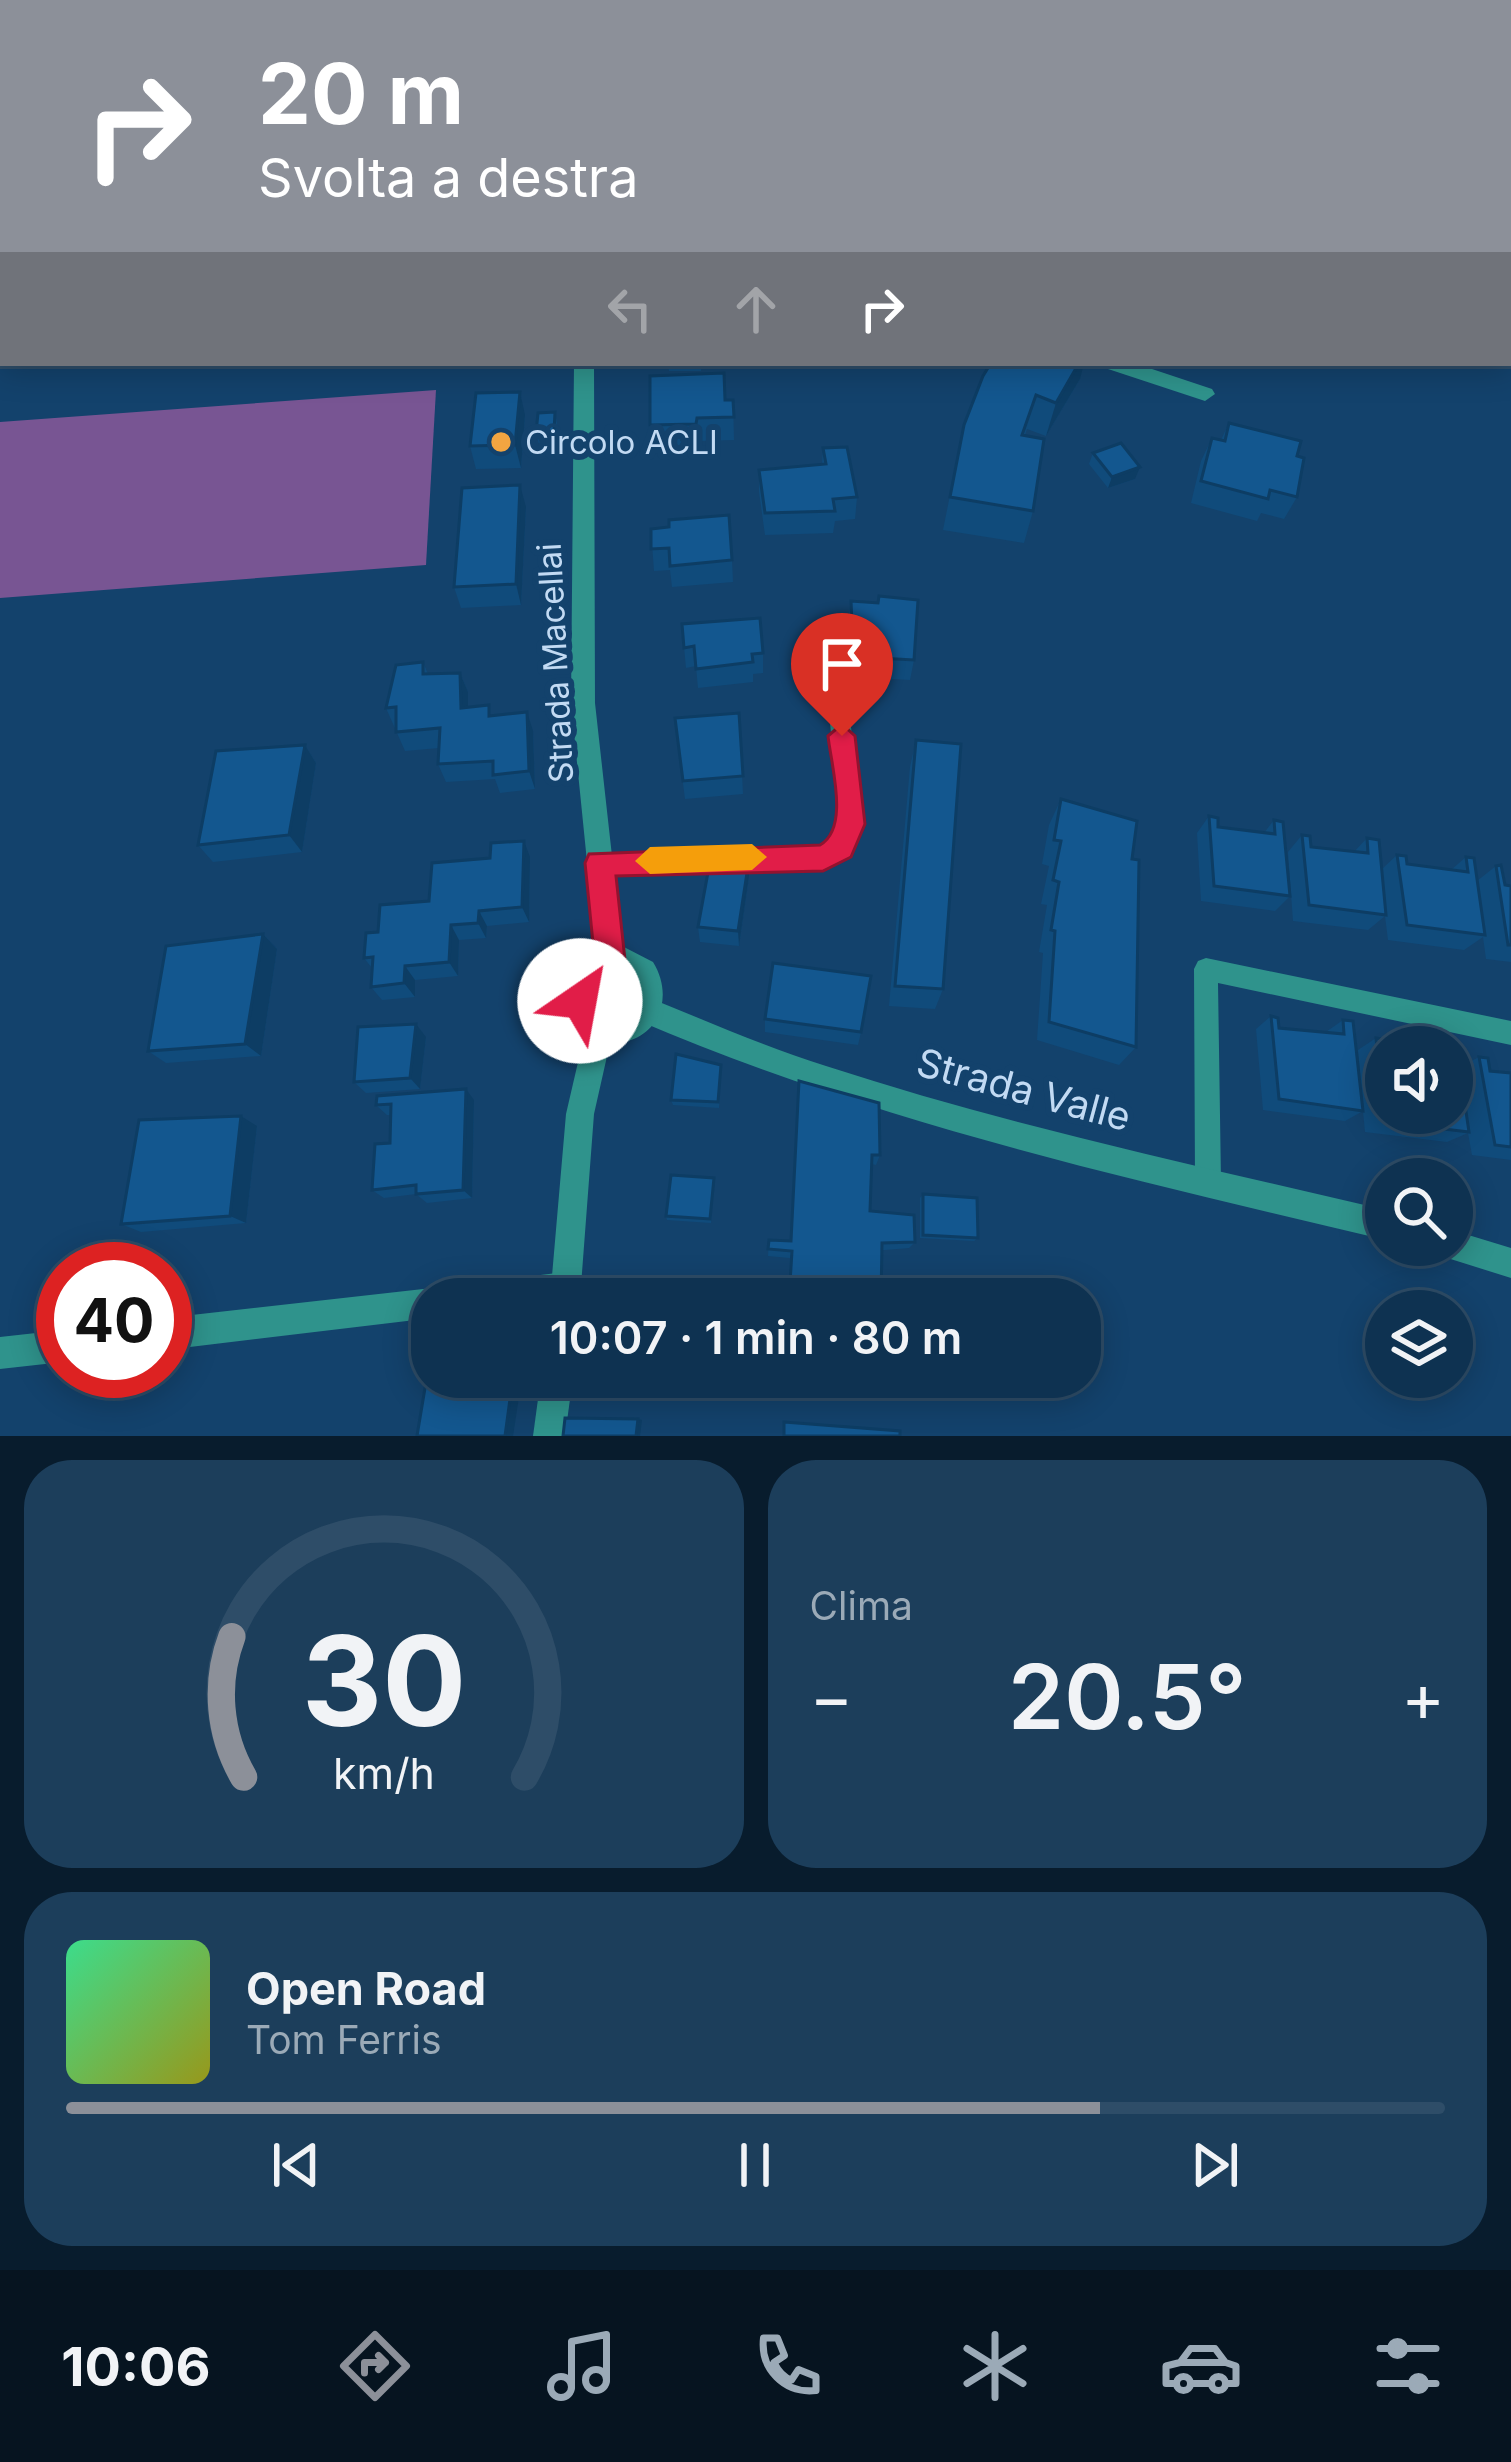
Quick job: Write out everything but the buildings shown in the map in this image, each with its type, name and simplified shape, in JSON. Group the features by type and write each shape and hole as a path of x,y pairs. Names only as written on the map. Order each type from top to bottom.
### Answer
{"street":[{"name":"Strada Macellai","path":"584,366 580,626 610,960"},
{"path":"1121,366 1205,394"},
{"path":"627,959 646,973 653,994 647,1010 624,1028 600,1027 584,1012 580,989 592,968 627,959"},
{"name":"Strada Valle","path":"647,1010 756,1058 1208,1182 1365,1220"},
{"path":"566,1278 580,1114 586,1070 600,1027"},
{"path":"1473,1251 1511,1263"},
{"path":"192,1331 411,1305"},
{"path":"0,1354 36,1349"},
{"path":"549,1436 554,1398"}],"lane":[{"path":"600,863 823,858 841,848 851,824 837,692"},
{"path":"1208,1182 1206,969 1511,1033"}],"shaded area":[{"path":"436,390 426,565 0,598 0,422"}],"slow traffic":[{"path":"650,861 752,857"}],"place":[{"name":"Circolo ACLI","path":"501,442"}],"route":[{"path":"580,1001 580,989 592,968 610,960 600,863 723,856 823,858 841,848 851,824 842,736"}]}
